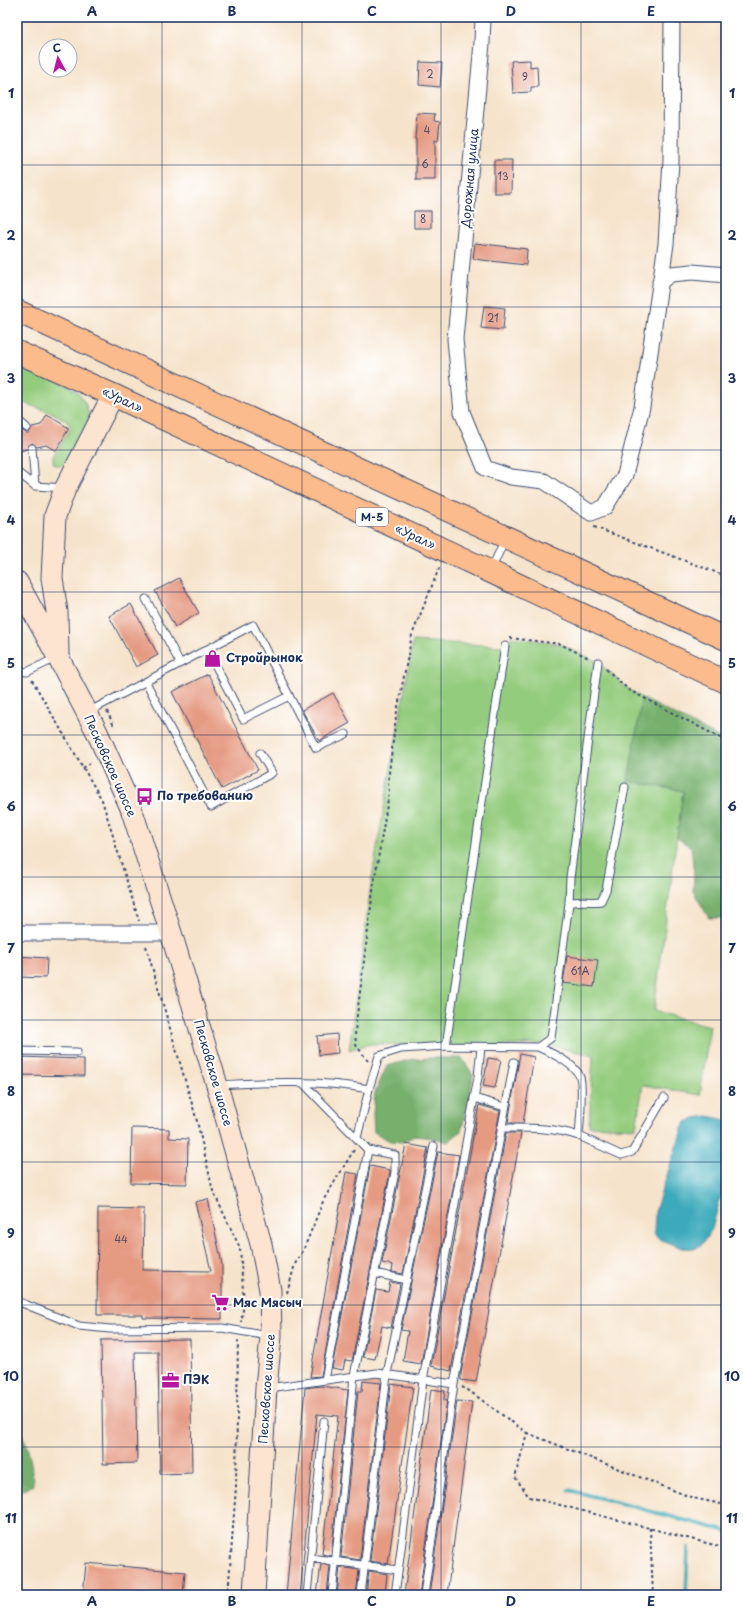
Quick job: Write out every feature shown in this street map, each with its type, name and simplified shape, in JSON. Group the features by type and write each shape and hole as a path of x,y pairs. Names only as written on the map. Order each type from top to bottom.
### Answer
{"highway":[{"path":"17,311 726,639"},
{"name":"«Урал»","path":"17,352 113,395 726,682"}],"street":[{"name":"Дорожная улица","path":"483,17 482,43 455,339 462,412 485,468 511,477 544,481 591,513"},
{"path":"591,513 605,507 625,475 642,407 666,244 671,161 672,17"},
{"path":"660,282 672,274 692,272 726,275"},
{"path":"58,657 57,612 52,578 52,541 55,516 66,489 113,395"},
{"name":"Песковское шоссе","path":"17,582 58,657 106,752 131,808 217,1085 261,1244 270,1290 272,1336 266,1388 254,1595"},
{"path":"38,621 46,621 52,618 57,612"},
{"path":"20,935 171,933"}],"lane":[{"path":"17,419 27,428"},
{"path":"32,448 35,486"},
{"path":"17,472 35,486 66,489"},
{"path":"491,572 506,537"},
{"path":"146,599 180,663"},
{"path":"86,713 253,625 316,748 346,734"},
{"path":"446,1046 505,646"},
{"path":"207,650 243,719 289,696"},
{"path":"17,671 27,672 58,657"},
{"path":"538,1046 551,1038 598,662"},
{"path":"146,682 211,807 272,773 260,753"},
{"path":"569,903 578,900 592,902 601,901 606,890 626,787"},
{"path":"357,1138 369,1088 379,1056 401,1049 446,1046 538,1046 550,1052 570,1066 580,1077 579,1136"},
{"path":"395,1595 423,1380 474,1098 481,1047"},
{"path":"17,1051 77,1052"},
{"path":"424,1595 454,1384 514,1062"},
{"path":"217,1085 269,1082 341,1084 369,1088"},
{"path":"303,1083 368,1150 395,1154 395,1172 354,1376 332,1595"},
{"path":"474,1098 505,1107"},
{"path":"501,1128 544,1128 570,1133 621,1155 632,1152 664,1098"},
{"path":"361,1595 387,1374 434,1146"},
{"path":"325,1380 368,1150"},
{"path":"374,1273 407,1280"},
{"path":"17,1301 79,1326 110,1329 222,1328 272,1336"},
{"path":"266,1388 377,1373 454,1384"},
{"path":"307,1595 324,1421"},
{"path":"310,1558 398,1570"}],"path":[{"path":"591,513 592,526 726,576"},
{"path":"374,1070 356,1045 355,1031 374,883 389,793 388,781 396,717 412,635 442,562"},
{"path":"505,646 511,637 560,644 598,662 628,690 726,741"},
{"path":"27,672 102,800 197,1121 213,1191 240,1248 244,1304 238,1343 236,1487 228,1595"},
{"path":"287,1293 295,1264 303,1251 324,1200 356,1147 357,1138"},
{"path":"454,1384 468,1390 527,1433 693,1498 726,1505"},
{"path":"527,1433 515,1477 529,1497 726,1548"},
{"path":"650,1528 653,1595"}],"green space":[{"path":"17,365 70,387 79,394 86,405 89,417 87,426 67,465 55,465 53,462 53,456 71,427 67,422 54,414 17,400"},
{"path":"511,637 560,644 598,662 629,690 642,698 641,705 683,791 654,1011 710,1026 700,1095 643,1085 636,1128 589,1126 593,1055 541,1044 481,1047 371,1044 349,1050 372,877 413,641 505,646"},
{"path":"642,698 726,741 726,918 709,918 693,891 694,873 691,847 677,838 683,791 628,781"},
{"path":"429,1058 462,1058 473,1075 469,1101 461,1131 448,1142 434,1138 414,1136 402,1142 390,1141 374,1132 373,1114 375,1092 387,1066 409,1060"},
{"path":"17,1425 27,1447 32,1468 33,1485 25,1490 17,1489"}],"water":[{"path":"708,1116 726,1120 726,1177 712,1229 703,1243 695,1249 682,1248 658,1239 654,1233 655,1211 684,1123 695,1118"}],"building":[{"path":"530,60 530,67 537,66 538,87 531,87 531,92 513,93 511,61"},
{"path":"420,62 442,63 440,87 419,85"},
{"path":"417,113 435,114 434,121 440,122 438,141 435,140 435,180 416,180 415,139"},
{"path":"494,160 512,160 511,193 494,193"},
{"path":"414,211 431,211 431,228 414,228"},
{"path":"475,243 527,249 526,265 473,259"},
{"path":"484,306 505,308 503,330 481,328"},
{"path":"47,415 69,428 56,451 46,445 37,447 32,443 27,449 17,452 17,431 21,430 29,433 32,427 41,425"},
{"path":"179,578 199,613 175,627 155,591"},
{"path":"131,604 158,655 136,667 109,616"},
{"path":"208,674 258,770 222,789 172,692"},
{"path":"333,693 350,723 319,741 302,710"},
{"path":"17,956 47,958 46,978 17,977"},
{"path":"567,956 598,960 594,987 563,983"},
{"path":"337,1034 338,1053 319,1055 317,1036"},
{"path":"520,1054 534,1057 523,1123 508,1123"},
{"path":"17,1057 84,1059 84,1076 17,1075"},
{"path":"488,1058 501,1060 495,1088 483,1086"},
{"path":"479,1105 500,1111 451,1371 431,1366"},
{"path":"132,1128 169,1129 169,1138 188,1139 187,1184 131,1183"},
{"path":"506,1133 521,1133 476,1382 461,1380 461,1373"},
{"path":"406,1144 428,1148 403,1274 392,1272 393,1265 382,1263"},
{"path":"438,1152 459,1155 421,1364 403,1361 408,1331 401,1330"},
{"path":"370,1166 390,1170 390,1172 352,1361 345,1360 343,1370 332,1368"},
{"path":"346,1172 358,1174 321,1376 310,1377"},
{"path":"208,1199 222,1264 222,1319 143,1318 143,1315 97,1315 98,1208 144,1209 143,1270 211,1271 195,1202"},
{"path":"390,1282 400,1284 391,1328 382,1326 375,1359 363,1357 376,1290 388,1292"},
{"path":"190,1339 192,1473 160,1474 158,1352 135,1352 137,1463 103,1464 101,1340"},
{"path":"363,1381 381,1383 360,1560 341,1557 358,1391 362,1391"},
{"path":"391,1384 413,1387 388,1564 370,1561"},
{"path":"321,1386 348,1390 331,1556 322,1554 338,1416 317,1414 300,1595 286,1595 305,1388"},
{"path":"431,1389 445,1391 444,1400 447,1400 419,1595 404,1595"},
{"path":"457,1401 472,1402 447,1595 429,1595"},
{"path":"86,1563 185,1572 183,1595 83,1595"},
{"path":"321,1564 330,1566 327,1595 317,1595"},
{"path":"340,1567 359,1570 356,1595 337,1595"},
{"path":"369,1571 387,1574 385,1595 366,1595"}],"waterway":[{"path":"569,1490 726,1531"},
{"path":"686,1595 688,1547"}],"place":[{"name":"Стройрынок","path":"213,658"},
{"name":"По требованию","path":"144,796"},
{"name":"Мяс Мясыч","path":"220,1303"},
{"name":"ПЭК","path":"170,1380"}]}
